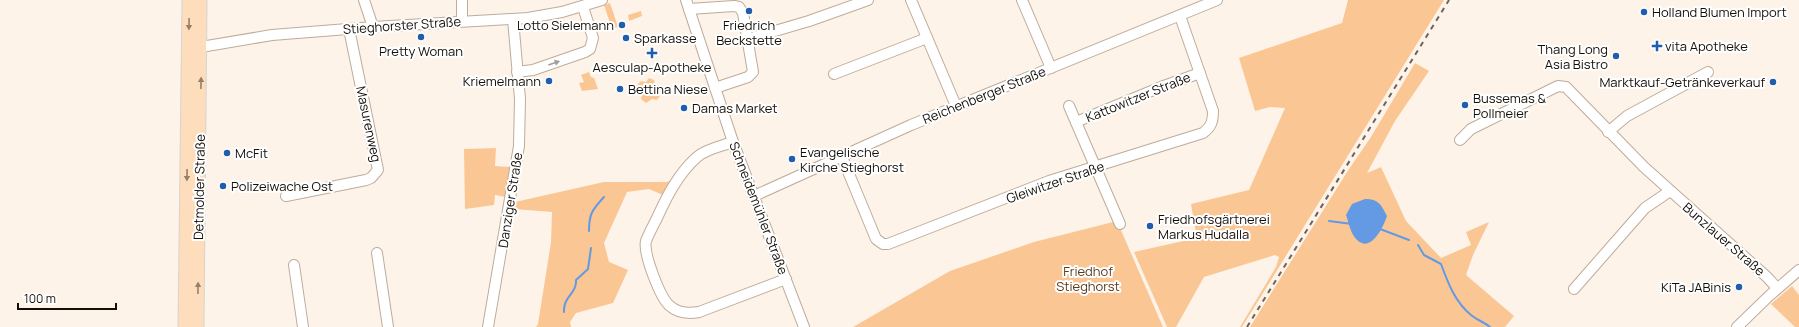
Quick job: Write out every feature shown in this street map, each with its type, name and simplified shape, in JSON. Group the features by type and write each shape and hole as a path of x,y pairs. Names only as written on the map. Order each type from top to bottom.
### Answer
{"main road":[{"name":"Detmolder Straße","path":"189,0 195,47"},
{"name":"Detmolder Straße","path":"198,327 194,136 195,47 200,0"},
{"name":"Detmolder Straße","path":"185,327 194,136"}],"street":[{"path":"364,0 373,26"},
{"path":"462,0 462,21"},
{"name":"Stieghorster Straße","path":"195,47 272,35 373,26 514,19 552,15 583,7 602,0"},
{"path":"748,39 809,21 868,0"},
{"path":"911,0 956,106"},
{"path":"1022,0 1051,68"},
{"name":"Reichenberger Straße","path":"754,196 956,106 1217,0"},
{"name":"Schneidemühler Straße","path":"715,88 748,77 754,72 743,13 739,7 688,5 715,88 733,142 804,327"},
{"path":"517,72 533,70 590,49 593,38 583,7"},
{"name":"Gleiwitzer Straße","path":"842,156 876,239 883,244 894,243 1050,182 1203,133 1210,128 1214,111 1180,16"},
{"name":"Danziger Straße","path":"488,327 519,146 520,120 514,19"},
{"name":"Masurenweg","path":"286,196 366,180 371,178 378,170 348,29"},
{"path":"834,74 927,38"},
{"path":"1608,132 1627,116 1708,72"},
{"name":"Kattowitzer Straße","path":"1076,122 1161,87 1200,73"},
{"name":"Bunzlauer Straße","path":"1460,140 1470,129 1561,86 1570,90 1608,132 1670,191 1763,273 1777,288"},
{"path":"1069,106 1120,224"},
{"path":"733,142 704,153 696,158 676,180 665,201 646,246 646,254 666,303 674,309 684,313 698,312 786,279"},
{"path":"1574,290 1645,208 1670,191"},
{"path":"377,253 388,327"},
{"path":"294,265 303,327"},
{"path":"1737,327 1777,288 1799,270"}],"green space":[{"path":"1348,0 1444,0 1242,327 1240,327 1276,267 1279,257 1275,255 1204,277 1176,327 1167,327 1134,252 1197,238 1191,204 1249,190 1285,108 1270,107 1255,111 1239,58 1342,23"},
{"path":"610,3 618,27 612,29 604,5"},
{"path":"641,11 642,16 629,21 628,15"},
{"path":"1415,63 1429,71 1395,121 1367,173 1381,167 1406,221 1441,258 1471,245 1466,232 1489,222 1473,255 1466,275 1514,316 1505,327 1250,327 1349,169 1371,137"},
{"path":"589,72 591,77 594,78 598,89 582,91 579,83 584,82 581,75"},
{"path":"649,78 654,80 656,89 660,96 657,100 652,99 646,103 641,99 642,93 637,85 641,81 646,82"},
{"path":"496,148 495,166 511,167 506,197 495,195 494,205 465,209 464,149"},
{"path":"671,180 663,195 649,189 627,192 604,243 609,262 628,270 613,303 576,313 570,322 571,327 536,327 538,324 551,242 552,212 514,209 515,202 604,182 667,182"},
{"name":"Friedhof Stieghorst","path":"1117,221 1163,327 853,327 950,271 1034,242"},
{"path":"1792,286 1799,295 1799,327 1795,327 1771,304"}],"water":[{"path":"1365,199 1373,200 1379,203 1387,216 1378,235 1368,243 1363,243 1358,240 1352,233 1346,215 1352,204"}],"waterway":[{"path":"589,231 592,212 604,197"},
{"path":"1329,221 1352,224"},
{"path":"1380,229 1409,240"},
{"path":"1418,245 1424,255 1441,264 1456,298 1465,310 1473,317 1490,327"},
{"path":"564,312 564,307 576,285 576,280 588,269 591,248"}],"railway":[{"path":"1247,327 1449,0"}],"place":[{"name":"Friedrich Beckstette","path":"749,11"},
{"name":"Holland Blumen Import","path":"1644,12"},
{"name":"Lotto Sielemann","path":"622,25"},
{"name":"Pretty Woman","path":"421,37"},
{"name":"Sparkasse","path":"626,38"},
{"name":"vita Apotheke","path":"1657,46"},
{"name":"Aesculap-Apotheke","path":"652,53"},
{"name":"Thang Long Asia Bistro","path":"1616,56"},
{"name":"Kriemelmann","path":"549,81"},
{"name":"Marktkauf-Getränkeverkauf","path":"1773,82"},
{"name":"Bettina Niese","path":"620,89"},
{"name":"Bussemas & Pollmeier","path":"1465,105"},
{"name":"Damas Market","path":"684,108"},
{"name":"McFit","path":"227,153"},
{"name":"Evangelische Kirche Stieghorst","path":"792,159"},
{"name":"Polizeiwache Ost","path":"223,186"},
{"name":"Friedhofsgärtnerei Markus Hudalla","path":"1150,226"},
{"name":"KiTa JABinis","path":"1739,287"}]}
